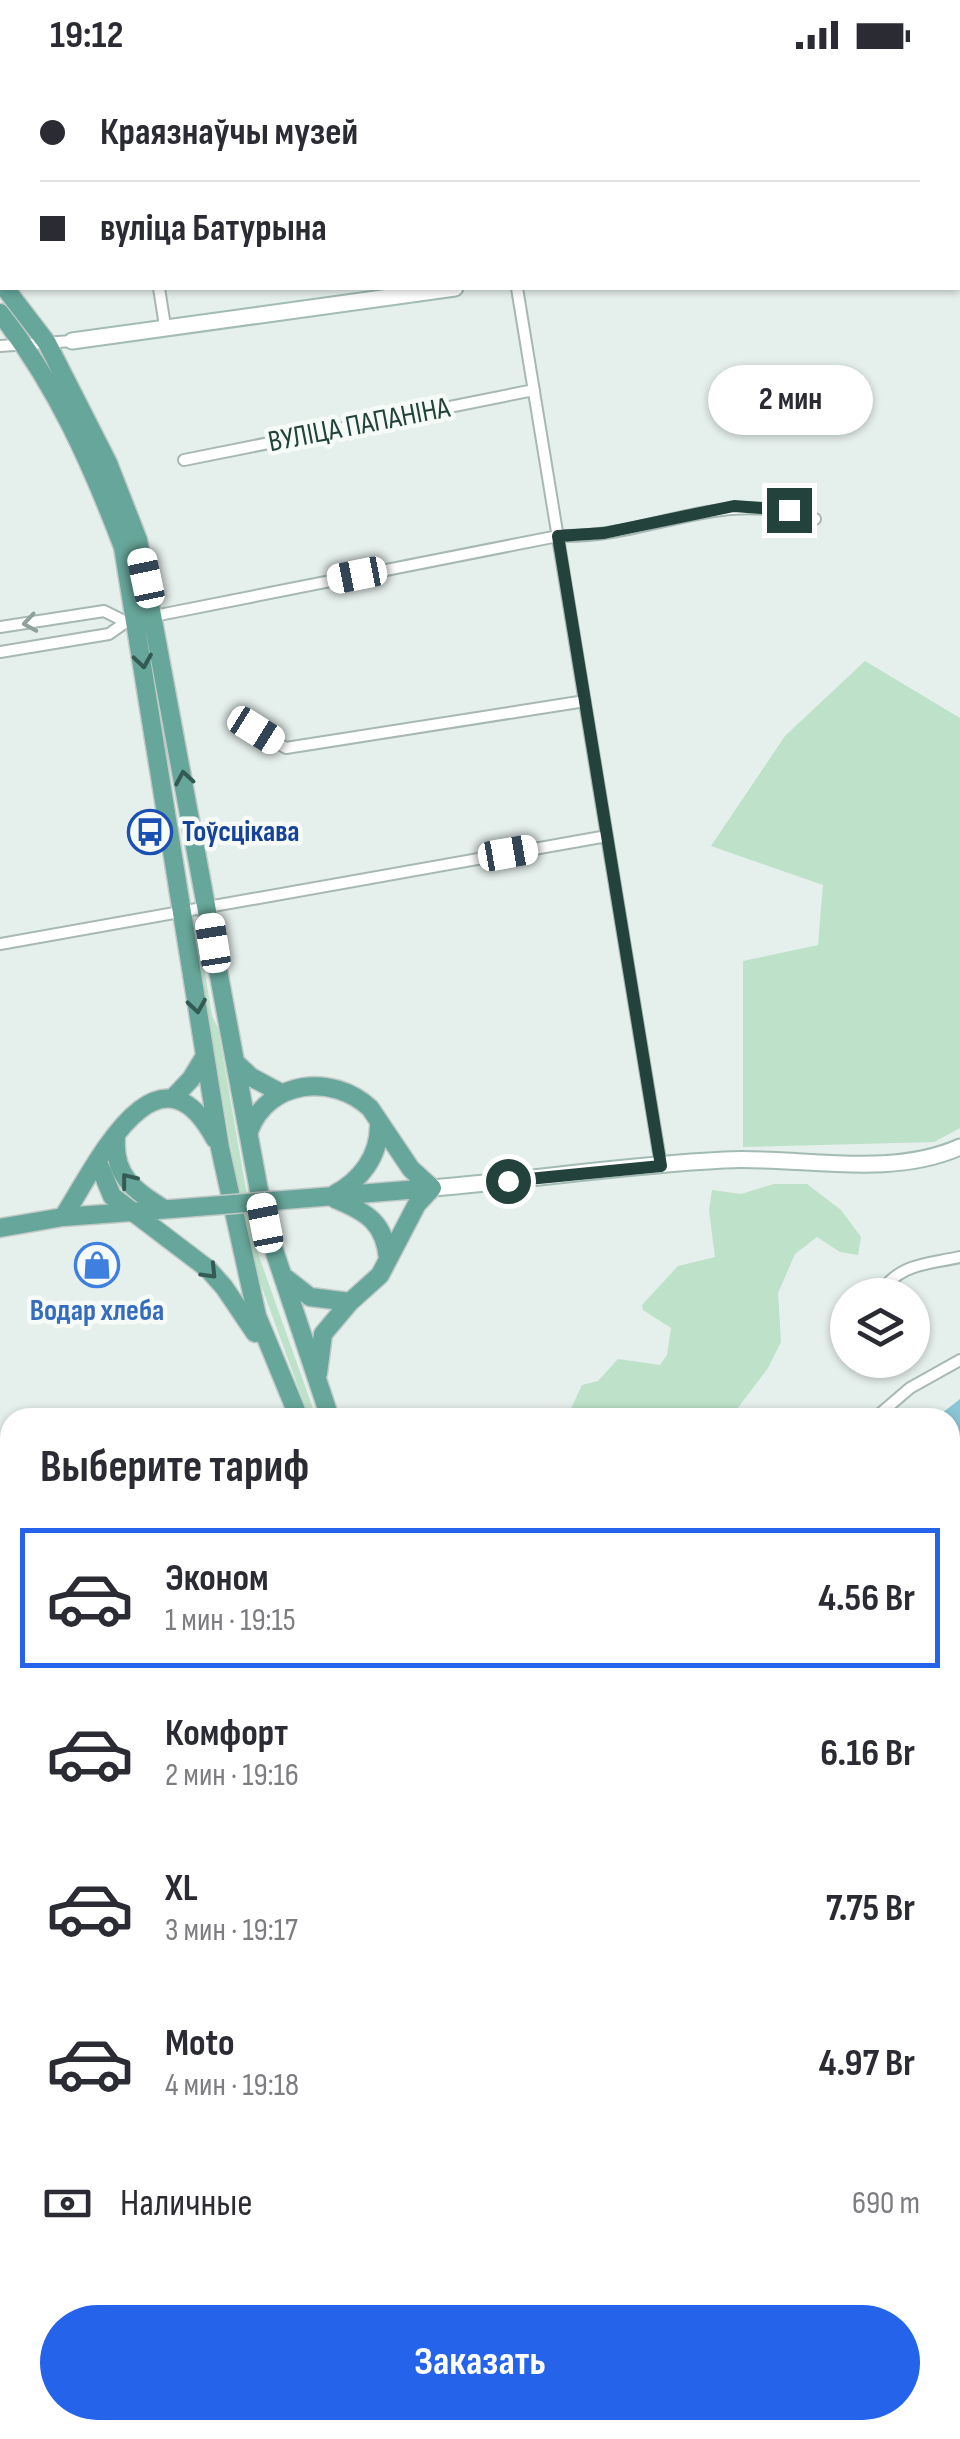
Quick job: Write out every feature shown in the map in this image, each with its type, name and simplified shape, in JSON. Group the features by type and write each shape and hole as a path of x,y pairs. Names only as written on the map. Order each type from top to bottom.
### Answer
{"main road":[{"path":"7,290 48,343 108,463 138,540 139,619 220,1148 258,1316 296,1408"},
{"path":"72,341 353,294 422,290"},
{"path":"0,313 67,414 123,547 207,905 265,1223 326,1408"},
{"path":"172,1099 205,1056"},
{"path":"234,1061 251,1077 280,1092"},
{"path":"249,1130 259,1111 280,1092 297,1088 338,1090 361,1100 412,1168 432,1188"},
{"path":"63,1217 132,1112 158,1100 172,1099 196,1112 220,1148"},
{"path":"330,1197 355,1180 369,1163 379,1126"},
{"path":"116,1136 116,1161 123,1178 168,1210"},
{"path":"0,1228 63,1217 661,1166 771,1159 895,1164 946,1154 960,1147"},
{"path":"98,1162 112,1196 189,1251 224,1286 284,1374"},
{"path":"317,1382 323,1334 350,1302 372,1284 417,1204 432,1188"},
{"path":"330,1197 372,1216 384,1236 388,1259"},
{"path":"283,1276 310,1297 350,1302"}],"street":[{"path":"159,290 164,326"},
{"path":"517,290 661,1166"},
{"path":"0,342 72,341"},
{"name":"ВУЛІЦА ПАПАНІНА","path":"184,460 534,390"},
{"path":"0,652 109,634 139,619 558,536 604,533 734,506 789,510 815,519"},
{"path":"0,627 104,611 139,619"},
{"path":"256,730 286,748 585,701"},
{"path":"0,944 607,836"},
{"path":"889,1278 902,1270 960,1257"},
{"path":"887,1408 910,1388 960,1360"}],"green space":[{"path":"865,661 960,718 960,1128 934,1142 743,1147 743,961 818,945 823,885 711,846 785,736"},
{"path":"200,944 212,1016 218,1028 256,1248 313,1408 306,1408 248,1249 197,945"},
{"path":"774,1184 807,1184 841,1210 861,1237 858,1255 840,1252 817,1237 795,1254 778,1293 781,1342 768,1368 738,1408 571,1408 582,1385 598,1381 618,1359 660,1365 667,1355 671,1328 643,1310 642,1305 678,1266 715,1257 709,1210 712,1190 741,1194"}],"place":[{"name":"Тоўсцікава","path":"150,832"},
{"name":"Водар хлеба","path":"97,1265"}],"route":[{"path":"508,1181 661,1166 558,536 604,533 734,506 789,510"}]}
